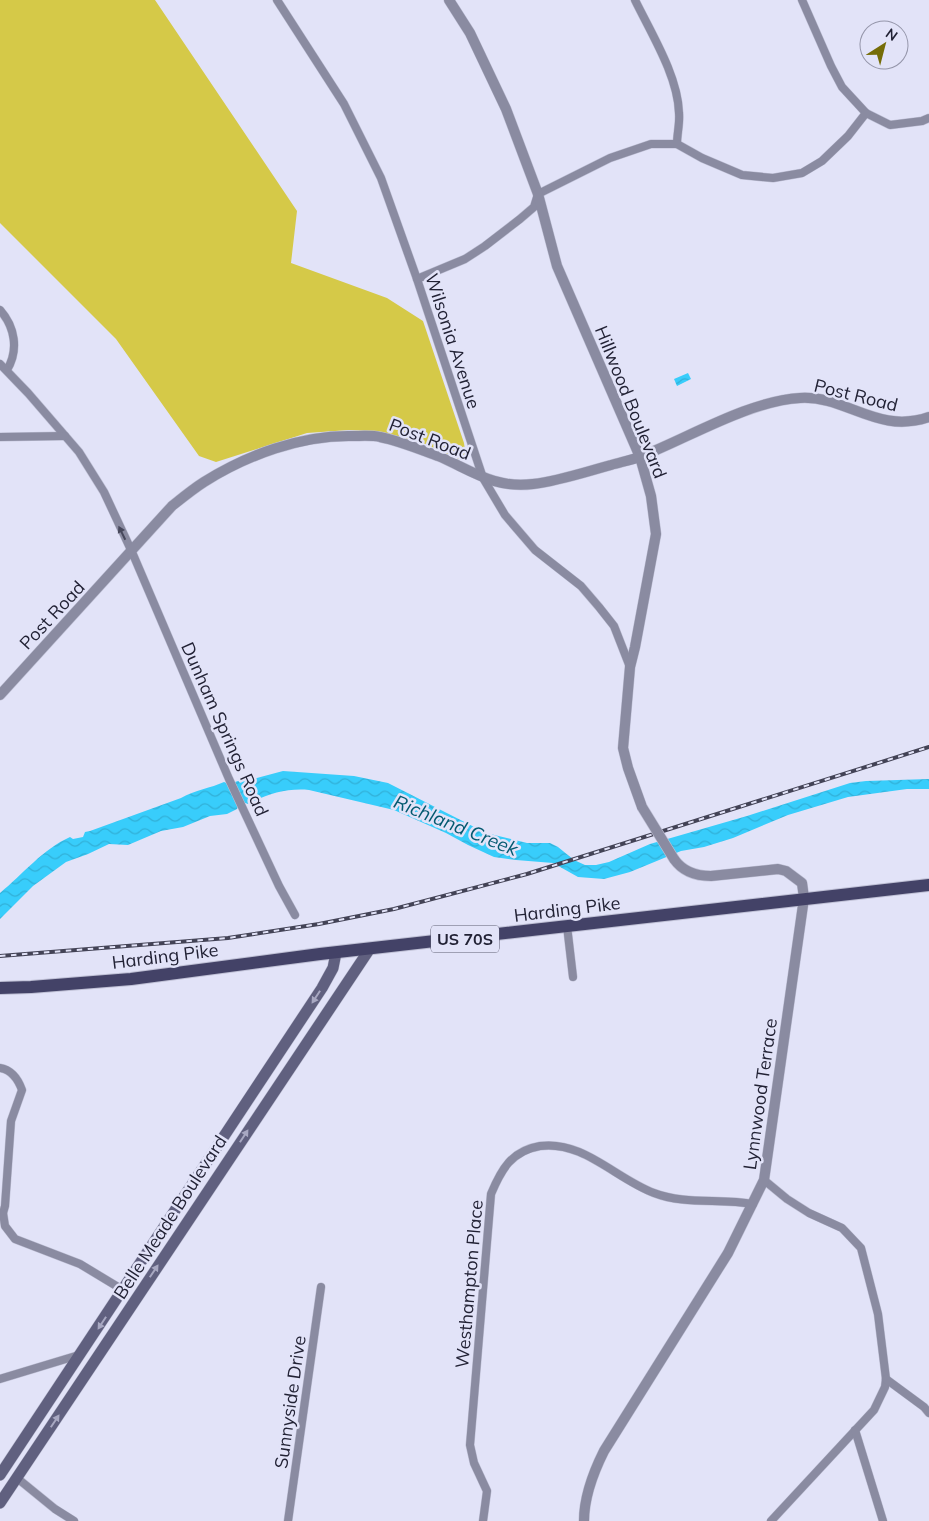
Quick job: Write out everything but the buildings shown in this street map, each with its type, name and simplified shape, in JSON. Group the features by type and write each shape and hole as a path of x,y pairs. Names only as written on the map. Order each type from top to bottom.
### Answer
{"main road":[{"name":"Harding Pike","path":"0,988 131,979 336,953 929,885"},
{"name":"Belle Meade Boulevard","path":"0,1503 369,950"},
{"name":"Belle Meade Boulevard","path":"2,1471 299,1024 333,968 336,953"},
{"path":"299,1024 312,1033"},
{"path":"266,1074 279,1084"},
{"path":"217,1148 230,1157"},
{"path":"124,1290 136,1298"},
{"path":"80,1355 93,1364"},
{"path":"2,1471 17,1478"}],"street":[{"name":"Wilsonia Avenue","path":"277,0 344,104 381,178 417,278 483,478 505,515 535,550 581,586 614,626 630,667"},
{"name":"Hillwood Boulevard","path":"449,0 470,33 496,86 523,151 538,194 557,266 640,457 651,496 656,534 630,667 624,748 628,768 642,807 674,859 686,871 702,876 711,876 778,869 786,871 802,883 804,898"},
{"path":"635,0 673,83 679,112 676,144"},
{"path":"802,0 831,66 842,86 866,113 890,124 922,121 929,118"},
{"path":"417,278 465,259 486,246 534,207 538,194 634,148 651,144 676,144 702,158 742,174 773,178 802,173 822,161 848,136 866,113"},
{"path":"0,310 6,318 14,342 14,356 3,367"},
{"name":"Dunham Springs Road","path":"3,367 79,452 104,493 132,552 229,780 279,886 295,915"},
{"name":"Post Road","path":"0,696 172,506 204,482 247,460 304,440 343,436 379,436 410,445 452,462 483,478 508,484 531,484 560,479 640,457 756,407 801,398 826,401 889,422 907,422 929,417"},
{"path":"0,437 65,436"},
{"name":"Lynnwood Terrace","path":"584,1521 588,1490 594,1471 604,1451 728,1253 764,1180 804,898"},
{"path":"567,926 573,977"},
{"path":"0,1068 9,1070 22,1090 11,1121 5,1206 1,1213 5,1226 15,1239 80,1264 124,1290"},
{"name":"Westhampton Place","path":"483,1521 487,1491 474,1463 470,1445 491,1194 498,1177 510,1160 528,1148 561,1145 579,1151 633,1184 676,1200 733,1200 753,1204"},
{"path":"764,1180 787,1199 810,1213 842,1228 861,1248 878,1314 886,1379 885,1387 874,1410 771,1521"},
{"name":"Sunnyside Drive","path":"288,1521 321,1287"},
{"path":"0,1379 80,1355"},
{"path":"886,1379 924,1407 929,1413"},
{"path":"855,1430 883,1521"},
{"path":"17,1478 55,1509 74,1521"}],"shaded area":[{"path":"0,0 155,0 297,211 291,263 387,298 423,321 464,443 466,457 459,459 423,443 382,432 349,430 307,433 216,462 199,456 116,339 0,223"}],"water":[{"path":"688,373 691,379 677,386 674,379"},
{"name":"Richland Creek","path":"283,771 354,776 388,783 486,833 527,843 550,843 574,860 585,865 609,862 650,844 747,816 850,783 929,779 929,789 907,789 848,797 788,815 733,838 704,847 681,851 630,872 604,879 578,877 553,863 494,857 394,810 309,790 285,791 262,797 248,804 243,802 239,804 237,809 227,814 210,816 183,827 161,831 128,845 109,844 66,862 33,886 0,919 0,893 42,855 60,842 70,837 73,839 83,837 85,832 224,782 229,784 246,781"}],"railway":[{"path":"0,956 228,938 319,924 394,909 527,874 929,747"}]}
